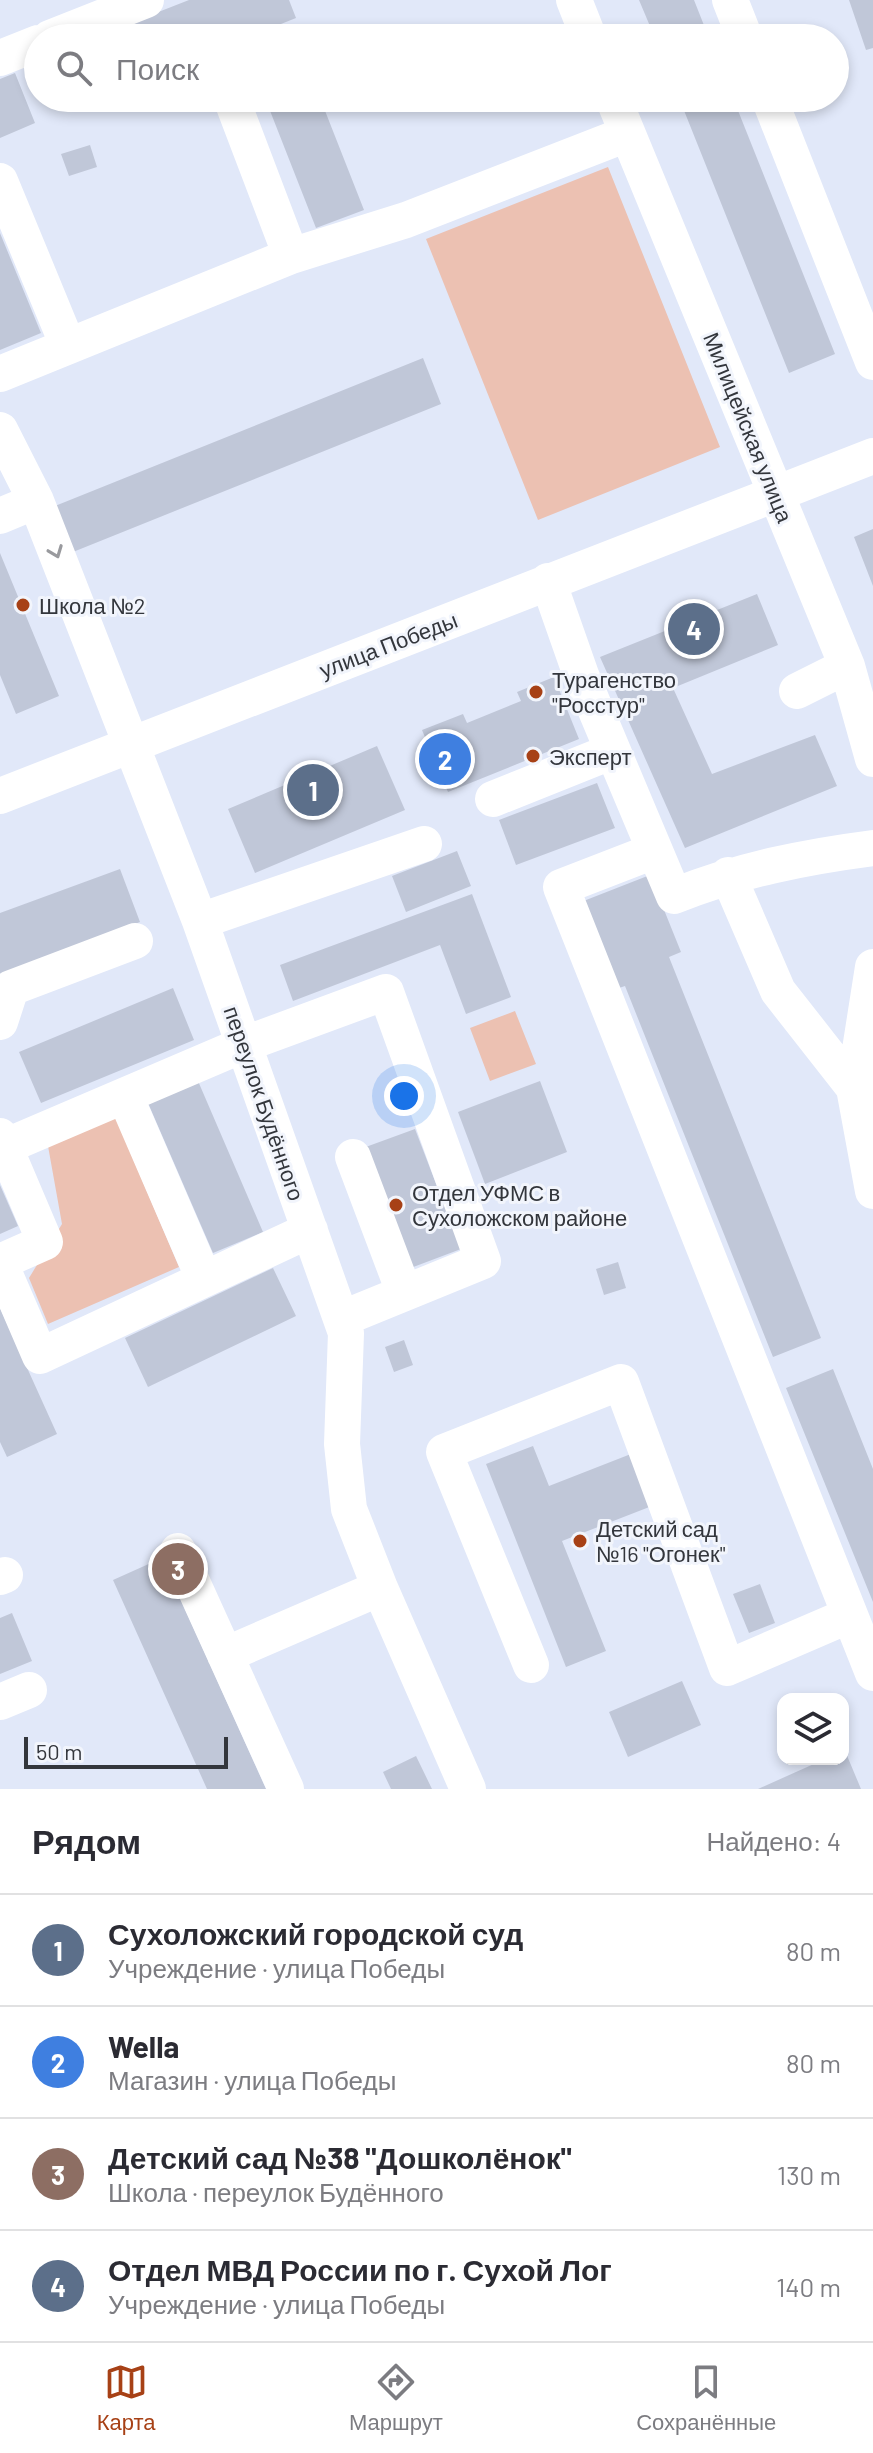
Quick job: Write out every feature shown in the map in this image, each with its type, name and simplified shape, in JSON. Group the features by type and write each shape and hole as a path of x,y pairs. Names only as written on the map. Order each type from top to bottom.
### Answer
{"street":[{"path":"85,24 146,0"},
{"path":"574,0 583,24"},
{"path":"730,0 739,24"},
{"path":"0,58 24,49"},
{"path":"236,112 291,256"},
{"name":"Милицейская улица","path":"618,112 858,681 873,759"},
{"path":"775,112 873,362"},
{"path":"0,374 291,256 406,220 627,134"},
{"path":"0,181 68,346"},
{"name":"переулок Будённого","path":"0,430 36,501 200,921 346,1333 342,1444 349,1509 468,1789"},
{"name":"улица Победы","path":"0,796 776,491 873,456"},
{"path":"0,516 36,501"},
{"path":"548,581 613,751 674,896 728,875 805,857 873,848"},
{"path":"797,691 858,681"},
{"path":"493,799 613,751"},
{"path":"200,921 424,844"},
{"path":"654,851 561,887 873,1673"},
{"path":"728,875 778,991 863,1088"},
{"path":"0,1022 11,988 135,941"},
{"path":"872,977 863,1088 873,1191"},
{"path":"310,1230 40,1356 0,1263 45,1242 2,1141 125,1096 245,1044 386,992 483,1261 341,1319"},
{"path":"125,1096 204,1279"},
{"path":"353,1157 404,1292"},
{"path":"531,1665 444,1452 621,1382 727,1668 850,1615"},
{"path":"178,1551 286,1789"},
{"path":"225,1655 380,1588"}],"shaded area":[{"path":"608,167 720,447 538,520 426,239"},
{"path":"515,1011 536,1064 490,1081 470,1028"},
{"path":"115,1116 179,1267 48,1324 29,1278 62,1224 48,1146"}],"building":[{"path":"189,0 289,0 296,18 281,24 128,24"},
{"path":"639,0 694,0 703,24 649,24"},
{"path":"849,0 873,0 873,48 866,50"},
{"path":"15,73 24,96 24,112 31,112 35,123 0,138 0,79"},
{"path":"270,112 326,112 364,210 316,228"},
{"path":"685,112 739,112 835,354 789,373"},
{"path":"90,145 97,167 69,176 61,154"},
{"path":"0,233 41,333 0,350"},
{"path":"423,358 441,404 73,552 55,506"},
{"path":"873,529 873,586 854,537"},
{"path":"0,553 59,696 16,714 0,675"},
{"path":"757,594 778,645 673,688 712,774 815,735 837,786 685,848 600,657"},
{"path":"554,677 579,739 448,792 422,730 463,714 467,723 521,701 517,692"},
{"path":"377,746 405,810 255,873 228,809"},
{"path":"597,783 615,828 516,865 499,820"},
{"path":"457,851 471,886 406,912 392,876"},
{"path":"120,869 140,922 0,974 0,913"},
{"path":"650,875 681,952 669,957 821,1338 773,1357 625,986 616,989 581,902"},
{"path":"472,894 511,997 466,1014 440,945 293,1001 280,965"},
{"path":"173,988 194,1040 41,1103 19,1052"},
{"path":"198,1081 263,1232 213,1253 148,1103"},
{"path":"540,1081 567,1152 485,1184 458,1112"},
{"path":"415,1129 461,1249 408,1269 363,1148"},
{"path":"0,1185 18,1226 0,1234"},
{"path":"618,1262 626,1288 604,1295 596,1269"},
{"path":"273,1268 296,1316 148,1387 125,1338"},
{"path":"0,1308 57,1434 7,1457 0,1442"},
{"path":"404,1340 413,1365 394,1372 385,1347"},
{"path":"833,1369 873,1469 873,1602 786,1388"},
{"path":"533,1446 549,1486 636,1452 657,1504 562,1541 606,1651 566,1667 486,1464"},
{"path":"162,1558 266,1789 207,1789 113,1580"},
{"path":"760,1584 775,1623 749,1633 733,1594"},
{"path":"12,1613 32,1661 0,1674 0,1618"},
{"path":"682,1681 701,1725 628,1757 609,1712"},
{"path":"416,1756 432,1789 391,1789 383,1772"},
{"path":"849,1760 861,1789 758,1789 812,1765 849,1765"}],"place":[{"name":"Школа №2","path":"23,605"},
{"name":"Отдел МВД России по г. Сухой Лог","path":"694,629"},
{"name":"Турагенство \"Росстур\"","path":"536,692"},
{"name":"Эксперт","path":"533,756"},
{"name":"Wella","path":"445,759"},
{"name":"Сухоложский городской суд","path":"313,790"},
{"name":"Отдел УФМС в Сухоложском районе","path":"396,1205"},
{"name":"Детский сад №16 \"Огонек\"","path":"580,1541"},
{"name":"Детский сад №38 \"Дошколёнок\"","path":"178,1569"}]}
